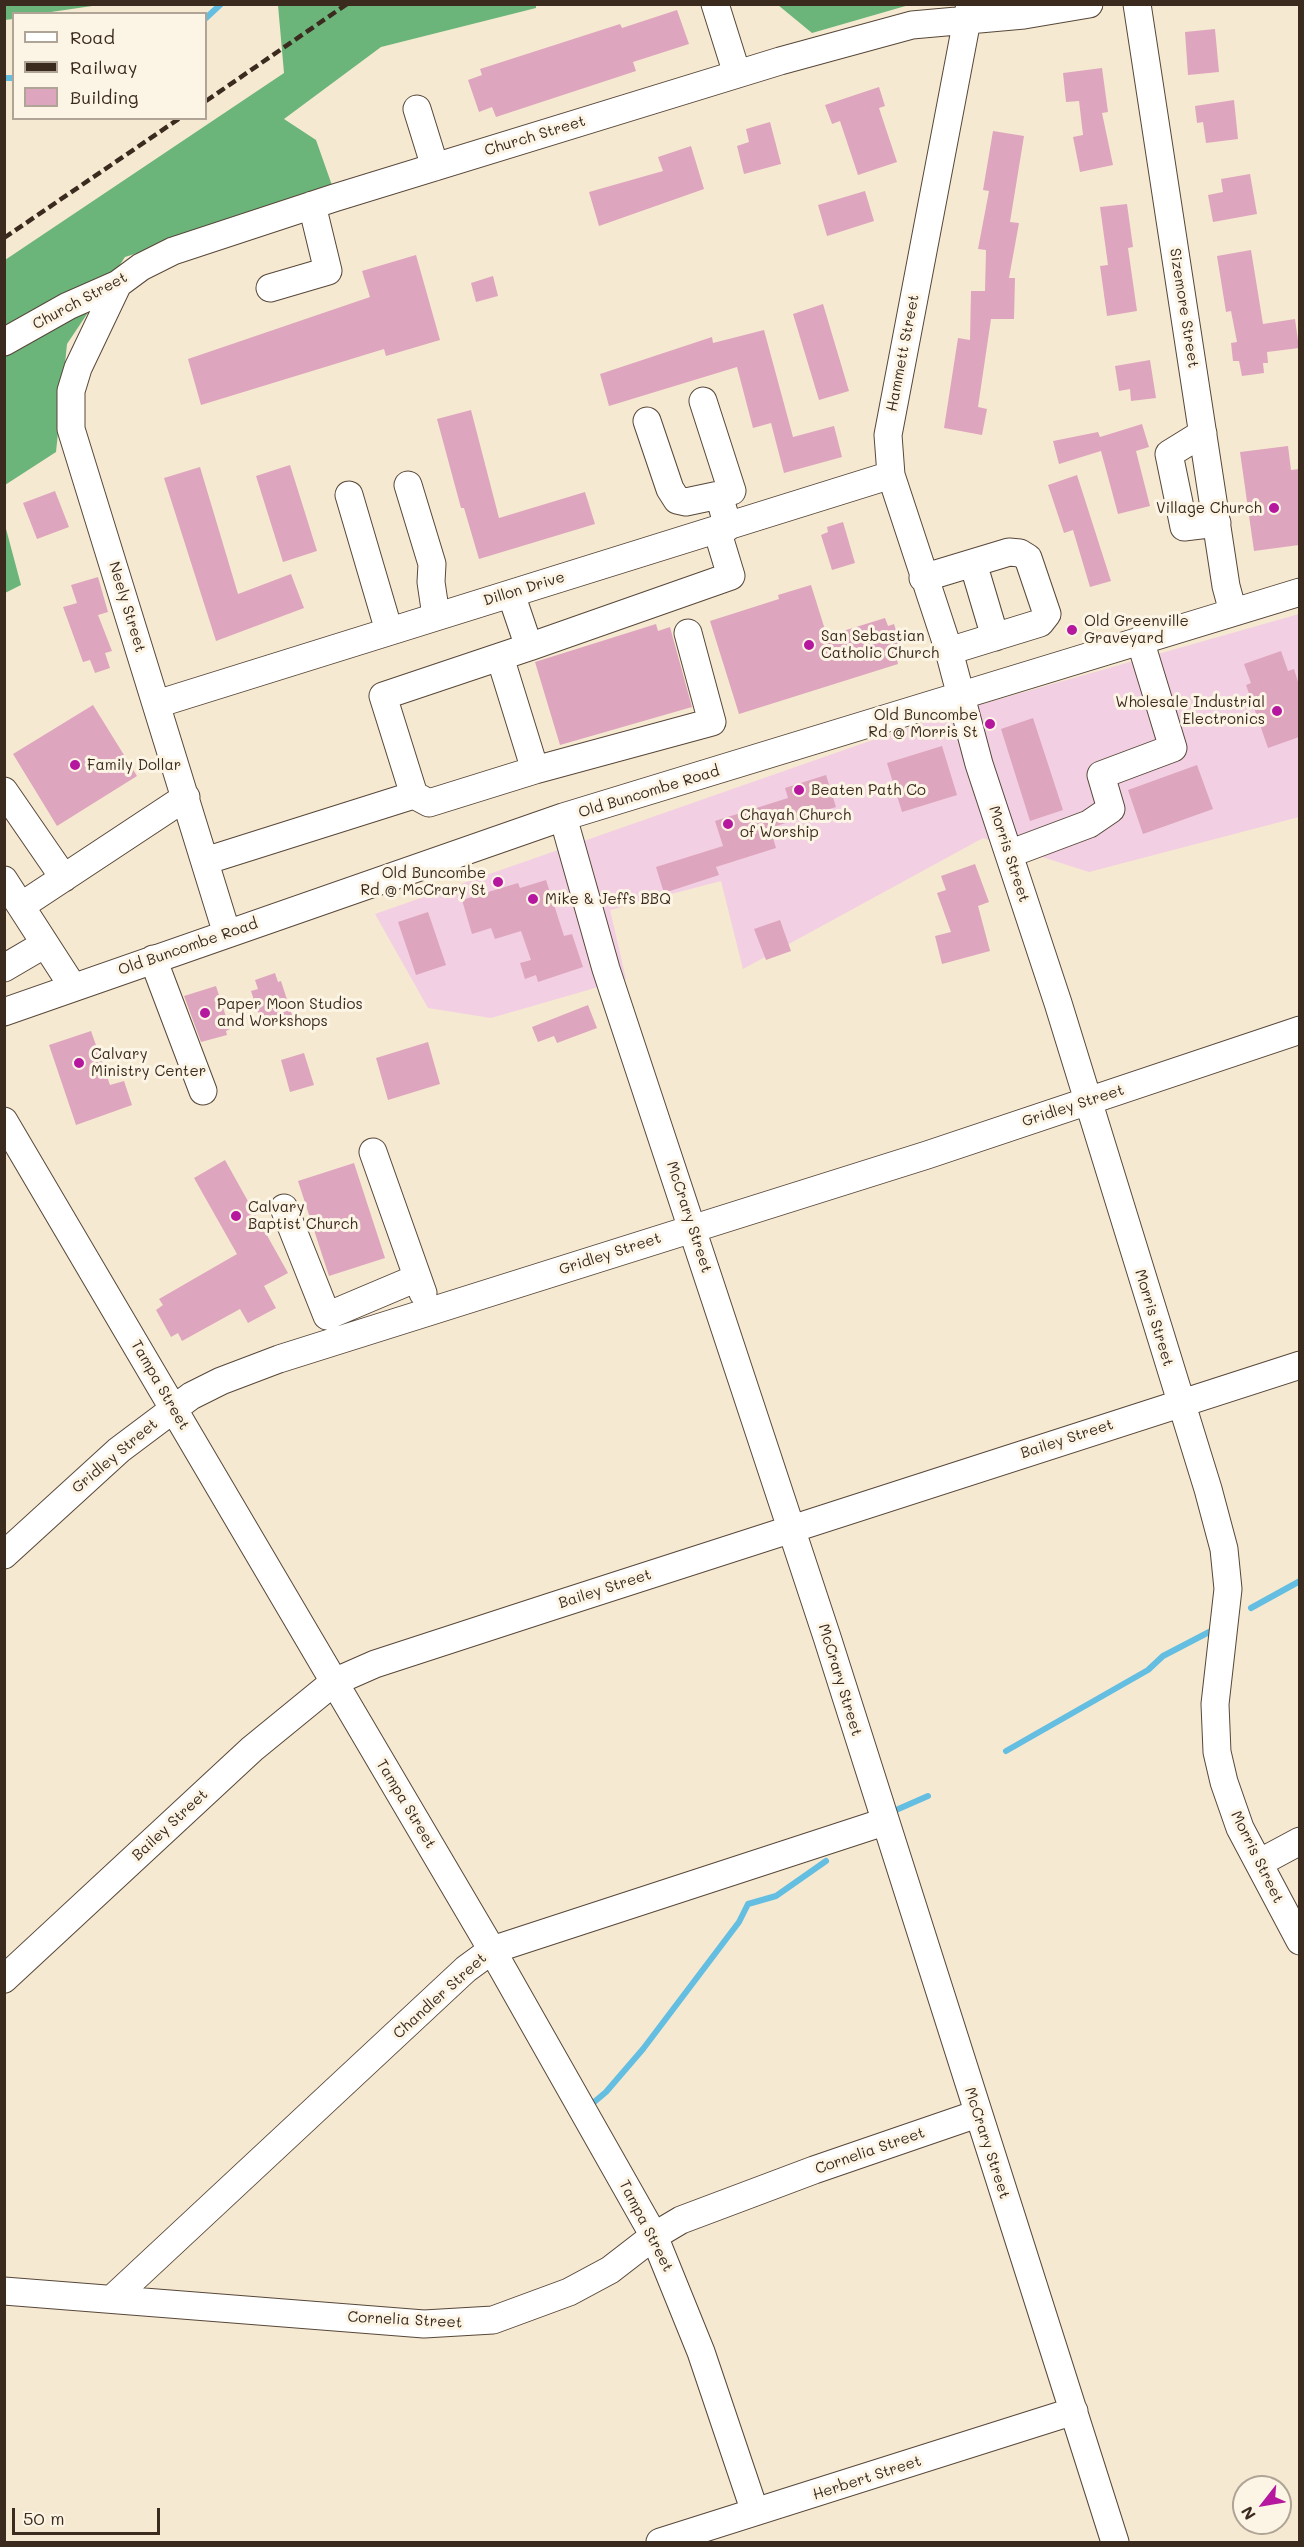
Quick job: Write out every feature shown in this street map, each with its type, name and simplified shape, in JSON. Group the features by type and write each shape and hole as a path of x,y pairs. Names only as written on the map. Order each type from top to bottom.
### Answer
{"street":[{"path":"716,4 737,74"},
{"name":"Church Street","path":"4,342 68,306 118,284 141,267 173,251 312,205 737,74 912,25 968,12 1089,4"},
{"name":"Sizemore Street","path":"1137,4 1217,523 1233,612"},
{"name":"Hammett Street","path":"960,695 949,651 923,578 891,475 888,435 968,12"},
{"path":"417,109 435,167"},
{"path":"270,288 328,271 312,205"},
{"name":"Neely Street","path":"118,284 78,368 69,408 71,429 227,934"},
{"path":"646,422 670,489 677,500 686,502 732,490 703,401"},
{"path":"1203,433 1169,454 1184,526 1217,523"},
{"name":"Dillon Drive","path":"157,704 891,475"},
{"path":"408,485 432,564 430,582 436,616"},
{"path":"349,495 388,631"},
{"path":"676,595 712,722 535,770 429,803 414,795 383,696 731,576 718,495"},
{"path":"923,578 1009,552 1020,553 1028,558 1047,614 1040,623 949,651"},
{"path":"973,563 995,637"},
{"name":"Old Buncombe Road","path":"7,1006 73,987 563,817 1299,592"},
{"path":"511,594 529,646"},
{"path":"1009,854 1089,824 1111,809 1101,775 1173,748 1140,640"},
{"path":"500,657 535,770"},
{"name":"Morris Street","path":"960,695 1219,1529 1228,1589 1215,1704 1217,1752 1233,1812 1299,1941"},
{"path":"4,791 64,878"},
{"path":"205,861 414,795"},
{"path":"21,906 186,797"},
{"name":"McCrary Street","path":"563,817 606,969 693,1227 1115,2542"},
{"path":"4,880 73,987"},
{"path":"4,968 45,944"},
{"path":"153,959 203,1091"},
{"name":"Gridley Street","path":"4,1555 99,1468 173,1409 221,1381 366,1331 1088,1102 1299,1030"},
{"name":"Tampa Street","path":"4,1121 492,1950 654,2236 701,2352 755,2512"},
{"path":"373,1152 430,1311"},
{"path":"284,1208 327,1316"},
{"path":"305,1351 306,1329 327,1316 417,1278"},
{"path":"357,1304 366,1331"},
{"name":"Bailey Street","path":"4,1979 252,1749 334,1682 375,1664 1299,1365"},
{"name":"Chandler Street","path":"113,2298 466,1969 492,1950 884,1822"},
{"path":"1259,1863 1299,1841"},
{"name":"Cornelia Street","path":"4,2291 424,2324 472,2323 515,2314 569,2292 610,2270 654,2236 681,2220 709,2208 977,2114"},
{"name":"Herbert Street","path":"660,2542 1074,2411"}],"shaded area":[{"path":"1299,614 1299,817 1089,872 983,838 743,969 721,881 610,910 626,979 491,1018 428,1008 375,914 947,714"}],"green space":[{"path":"5,4 99,4 51,12 12,12 12,19 5,20"},
{"path":"278,5 536,5 536,8 381,47 284,119 316,140 334,191 125,257 67,344 56,452 5,485 5,260 284,73"},
{"path":"778,5 909,5 812,33"},
{"path":"5,525 21,585 4,593"}],"building":[{"path":"677,10 689,44 633,62 636,71 496,117 492,107 479,112 468,80 482,75 480,69 620,24 622,28"},
{"path":"1215,29 1219,72 1188,75 1185,32"},
{"path":"1102,68 1108,112 1102,113 1113,165 1080,172 1073,137 1083,135 1079,101 1066,102 1063,73"},
{"path":"879,87 885,106 879,108 897,162 858,175 840,121 832,124 825,105"},
{"path":"1234,100 1238,139 1206,143 1203,122 1197,123 1195,106"},
{"path":"770,122 781,164 744,174 737,146 749,142 746,129"},
{"path":"993,131 1024,136 1010,222 1019,223 1009,278 1015,278 1014,319 991,319 978,407 987,409 982,435 944,428 958,338 970,340 971,291 985,291 986,250 978,249 989,191 983,190"},
{"path":"691,146 704,189 599,226 589,192 663,171 658,157"},
{"path":"1250,174 1257,214 1213,222 1208,195 1223,192 1221,179"},
{"path":"865,191 874,221 827,236 818,205"},
{"path":"1127,204 1133,247 1128,248 1137,311 1107,316 1100,266 1108,265 1100,207"},
{"path":"1251,250 1263,324 1295,319 1299,348 1267,352 1268,363 1263,363 1264,373 1242,376 1239,361 1233,361 1231,343 1237,342 1231,311 1226,312 1217,256"},
{"path":"416,255 440,340 386,356 384,349 201,405 188,359 370,297 362,271"},
{"path":"493,276 498,296 476,302 471,283"},
{"path":"823,304 849,391 819,400 793,314"},
{"path":"764,330 793,437 834,426 842,457 784,473 771,423 753,428 737,367 609,406 600,374 712,337 713,343"},
{"path":"1150,360 1156,398 1131,401 1130,389 1119,391 1115,366"},
{"path":"471,410 499,518 585,492 595,524 479,559 464,508 461,508 437,419"},
{"path":"1142,424 1149,447 1136,451 1150,506 1118,514 1101,451 1059,464 1053,441 1098,432 1100,437"},
{"name":"Village Church","path":"1288,446 1291,470 1299,469 1299,545 1254,551 1240,452"},
{"path":"290,465 317,551 283,562 256,476"},
{"path":"200,467 238,594 291,574 304,608 216,641 164,478"},
{"path":"1077,475 1111,581 1090,587 1073,530 1064,533 1048,485"},
{"path":"55,491 69,527 37,539 23,503"},
{"path":"843,522 855,563 832,570 821,535 828,532 827,527"},
{"path":"98,577 108,612 98,615 112,651 105,653 110,668 95,673 90,660 83,662 63,607 77,603 71,585"},
{"name":"San Sebastian Catholic Church","path":"811,585 827,636 885,618 888,626 894,624 903,653 896,656 898,664 739,714 710,621 779,599 778,595"},
{"path":"656,624 658,631 670,627 692,707 560,745 535,662"},
{"name":"Wholesale Industrial Electronics","path":"1281,651 1288,671 1294,669 1299,685 1299,737 1268,748 1246,685 1251,683 1244,664"},
{"name":"Family Dollar","path":"93,705 137,776 57,826 13,754"},
{"path":"1033,718 1063,810 1030,821 1001,729"},
{"path":"942,746 957,795 902,812 887,763"},
{"path":"1197,765 1213,809 1143,834 1128,790"},
{"path":"826,775 836,807 770,828 776,848 716,867 719,875 664,893 656,867 723,846 715,821 788,798 785,788"},
{"path":"975,864 989,902 978,906 990,951 942,964 935,936 951,932 937,893 946,890 941,876"},
{"path":"546,880 564,936 572,934 583,967 538,982 536,975 525,979 520,963 531,960 521,931 495,939 491,928 472,934 462,900 518,883 520,888"},
{"path":"428,912 446,965 416,975 398,922"},
{"path":"780,920 791,951 766,960 754,929"},
{"path":"275,973 278,982 281,981 293,1018 276,1024 274,1019 261,1021 251,991 258,989 255,980"},
{"name":"Paper Moon Studios and Workshops","path":"216,986 230,1029 226,1031 227,1035 201,1042 184,996"},
{"path":"588,1005 597,1028 557,1043 554,1036 538,1042 532,1027"},
{"name":"Calvary Ministry Center","path":"91,1031 110,1085 124,1081 132,1105 76,1125 49,1045"},
{"path":"428,1042 440,1084 388,1100 376,1058"},
{"path":"304,1053 314,1085 290,1092 281,1060"},
{"name":"Calvary Baptist Church","path":"225,1160 288,1273 264,1286 276,1308 248,1323 240,1309 182,1341 178,1333 171,1337 156,1310 163,1305 159,1299 237,1254 194,1178"},
{"path":"354,1163 385,1258 329,1276 298,1181"}],"waterway":[{"path":"207,17 221,4"},
{"path":"4,78 12,78"},
{"path":"1251,1608 1300,1581"},
{"path":"1006,1751 1148,1670 1163,1656 1211,1631"},
{"path":"896,1810 928,1796"},
{"path":"593,2103 606,2092 643,2049 739,1922 748,1904 776,1896 826,1861"}],"railway":[{"path":"207,100 347,4"},
{"path":"4,238 177,120"}],"place":[{"name":"Village Church","path":"1274,508"},
{"name":"Old Greenville Graveyard","path":"1072,630"},
{"name":"San Sebastian Catholic Church","path":"809,645"},
{"name":"Wholesale Industrial Electronics","path":"1277,711"},
{"name":"Old Buncombe Rd @ Morris St","path":"990,724"},
{"name":"Family Dollar","path":"75,765"},
{"name":"Beaten Path Co","path":"799,790"},
{"name":"Chayah Church of Worship","path":"728,824"},
{"name":"Old Buncombe Rd @ McCrary St","path":"498,882"},
{"name":"Mike & Jeffs BBQ","path":"533,899"},
{"name":"Paper Moon Studios and Workshops","path":"205,1013"},
{"name":"Calvary Ministry Center","path":"79,1063"},
{"name":"Calvary Baptist Church","path":"236,1216"}]}
